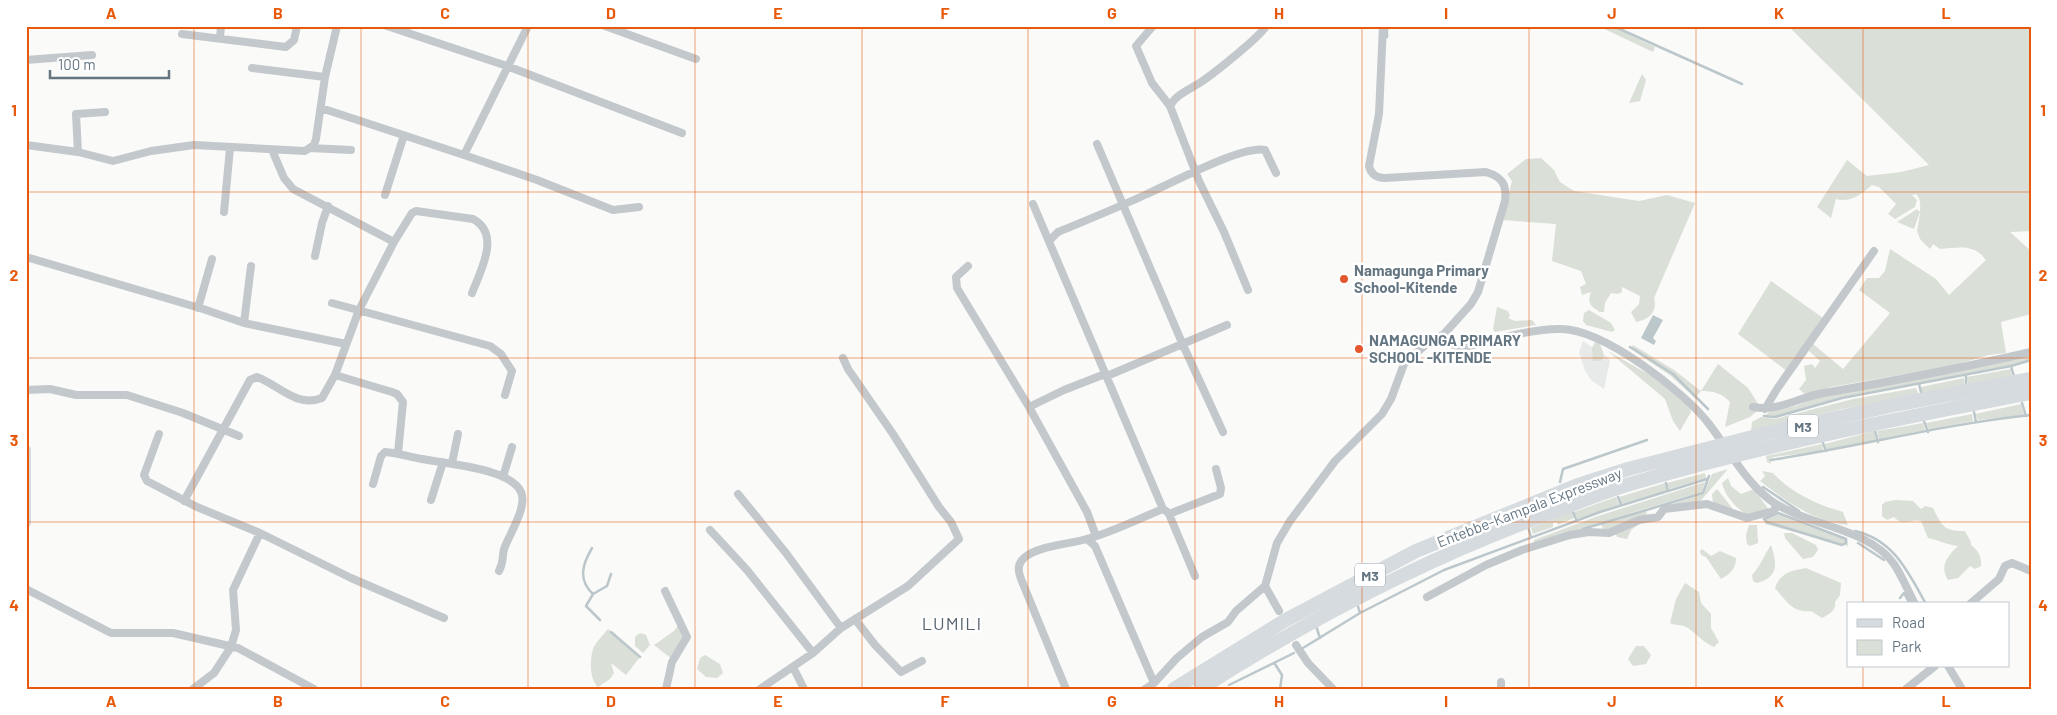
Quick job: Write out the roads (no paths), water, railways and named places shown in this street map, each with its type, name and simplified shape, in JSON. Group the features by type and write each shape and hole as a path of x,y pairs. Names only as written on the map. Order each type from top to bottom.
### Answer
{"highway":[{"name":"Entebbe-Kampala Expressway","path":"1174,689 1284,621 1416,551 1578,485 1628,469 1768,433 1900,404 2031,379"},
{"name":"Entebbe-Kampala Expressway","path":"1200,689 1292,633 1405,573 1480,539 1629,484 1861,425 2031,393"}],"street":[{"path":"220,38 221,26"},
{"path":"182,34 286,47 294,40 297,26"},
{"path":"26,145 78,152 105,160 120,161 174,147 194,145 305,151 310,148 316,139 325,77 337,26"},
{"path":"387,26 507,66 682,133"},
{"path":"464,155 528,26"},
{"path":"605,26 696,59"},
{"path":"1153,26 1136,46 1152,83 1170,106 1195,170 1248,290"},
{"path":"1170,106 1176,98 1210,76 1258,37 1266,26"},
{"path":"1146,689 1177,658 1202,638 1228,622 1236,611 1265,586 1277,543 1290,521 1335,461 1382,414 1391,399 1404,364 1430,342 1442,335 1470,304 1478,292 1505,200 1506,189 1501,178 1486,172 1378,178 1371,172 1369,166 1379,114 1383,26"},
{"path":"26,60 92,55"},
{"path":"252,68 325,77"},
{"path":"321,108 538,180 613,210 639,207"},
{"path":"78,152 76,114 105,112"},
{"path":"385,195 404,135"},
{"path":"1097,144 1183,345 1223,432"},
{"path":"224,212 230,148"},
{"path":"310,148 351,150"},
{"path":"1050,240 1058,232 1195,170 1261,149 1265,150 1270,156 1276,173"},
{"path":"272,150 284,178 293,189 394,242"},
{"path":"1033,204 1195,576"},
{"path":"315,256 322,223 328,206"},
{"path":"184,501 238,400 253,378 261,378 291,396 311,400 322,398 335,375 359,310 394,242 412,213 416,211 473,219 486,230 488,239 483,264 472,293"},
{"path":"1765,409 1874,251"},
{"path":"26,257 244,323 346,344"},
{"path":"198,308 212,260"},
{"path":"244,323 251,266"},
{"path":"968,266 956,277 957,288 1029,407 1087,512 1096,536"},
{"path":"332,302 490,346 502,354 512,371 505,395"},
{"path":"1029,407 1064,390 1183,345 1226,325"},
{"path":"1442,335 1454,345 1462,348 1545,330 1562,329 1581,332 1623,354 1670,384 1698,410 1752,484 1776,504 1857,537 1883,552 1894,563 1914,602"},
{"path":"1753,408 1765,409 1823,393 1840,392 2031,352"},
{"path":"760,689 812,653 841,628 908,586 959,539 951,522 939,508 893,434 848,369 843,358"},
{"path":"335,375 392,392 400,397 403,402 398,453"},
{"path":"26,390 50,389 76,395 127,396 183,412 239,436"},
{"path":"159,434 144,475 147,481 184,501 260,533 351,578 444,618"},
{"path":"452,463 458,434"},
{"path":"503,477 512,447"},
{"path":"26,450 26,523"},
{"path":"373,484 382,453 398,453 452,463 503,477 519,489 523,500 519,516 504,550 504,561 499,571"},
{"path":"431,500 443,462"},
{"path":"1066,689 1018,568 1026,556 1053,546 1087,539 1220,494 1221,488 1216,469"},
{"path":"738,494 786,553 841,628"},
{"path":"1427,597 1486,565 1522,550 1570,535 1589,532 1610,533 1639,520 1658,517 1665,509 1707,504 1747,518 1769,514 1774,511 1776,504"},
{"path":"710,530 747,570 812,653"},
{"path":"193,689 210,678 231,646 236,630 233,590 260,533"},
{"path":"1087,539 1095,546 1154,683"},
{"path":"1972,602 1999,579 2005,566 2012,562 2031,572"},
{"path":"1265,586 1279,611"},
{"path":"26,589 111,633 173,633 231,646 246,652 314,689"},
{"path":"665,591 687,636 672,662 666,689"},
{"path":"855,620 897,670 903,672 922,661"},
{"path":"1296,646 1308,664 1332,689"},
{"path":"793,667 804,689"},
{"path":"1906,689 1932,668"},
{"path":"1949,668 1962,689"}],"waterway":[{"path":"1387,26 1387,37"},
{"path":"1613,26 1742,84"},
{"path":"1630,347 1673,374 1708,409"},
{"path":"1764,416 1775,417 1842,398 2011,366 2031,360"},
{"path":"2011,366 2014,376"},
{"path":"1966,375 1966,385"},
{"path":"1919,384 1921,392"},
{"path":"2022,403 2026,416"},
{"path":"1974,412 1976,422"},
{"path":"1771,460 1965,424 2031,415"},
{"path":"1924,421 1928,432"},
{"path":"1875,431 1878,442"},
{"path":"1560,482 1563,469 1647,440"},
{"path":"1823,443 1826,451"},
{"path":"1583,529 1703,493 1709,476"},
{"path":"1303,648 1360,613 1444,570 1600,512 1707,479"},
{"path":"1666,483 1668,491"},
{"path":"1763,487 1799,511"},
{"path":"1618,497 1621,505"},
{"path":"1573,512 1577,521"},
{"path":"1778,513 1846,539 1846,543 1842,545 1767,522 1764,519 1778,513"},
{"path":"1528,527 1531,537"},
{"path":"1855,531 1869,535 1890,550 1906,569 1925,602"},
{"path":"1858,543 1884,560"},
{"path":"592,548 584,566 583,578 588,589 593,594"},
{"path":"600,620 586,606 593,594 607,586 611,574"},
{"path":"1900,598 1904,593 1909,602"},
{"path":"1357,603 1360,613"},
{"path":"1316,626 1320,638"},
{"path":"611,632 640,657"},
{"path":"1229,685 1294,653"},
{"path":"1275,664 1282,675 1280,689"}],"place":[{"name":"Namagunga Primary School-Kitende","path":"1344,279"},
{"name":"NAMAGUNGA PRIMARY SCHOOL -KITENDE","path":"1359,349"}],"district":[{"name":"LUMILI","path":"952,623"}]}
